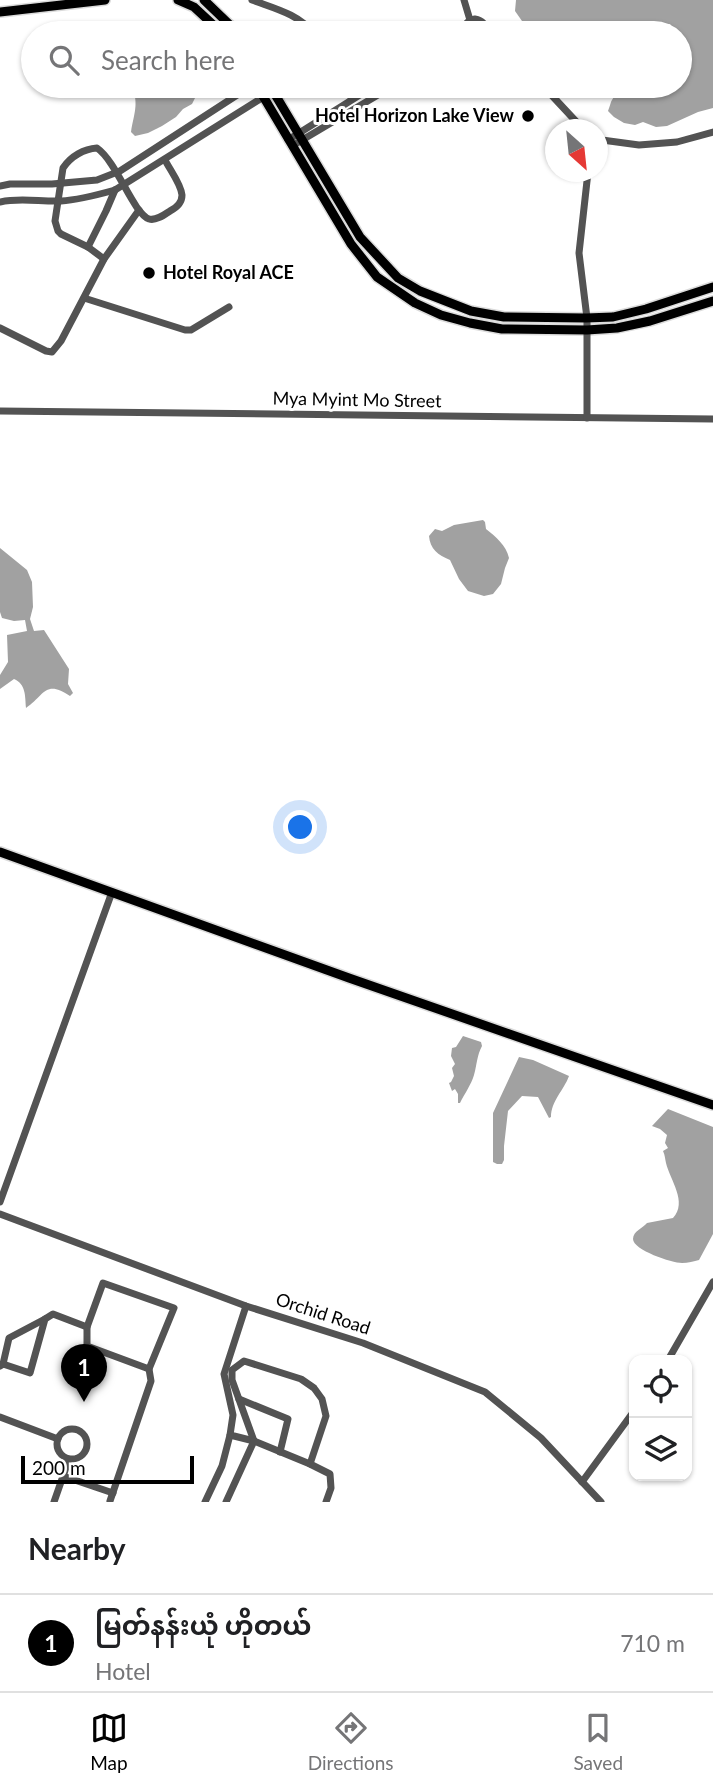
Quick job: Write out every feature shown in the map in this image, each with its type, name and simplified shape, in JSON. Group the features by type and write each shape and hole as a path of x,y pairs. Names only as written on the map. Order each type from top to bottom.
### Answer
{"main road":[{"path":"0,12 105,0"},
{"path":"178,0 194,7 209,21"},
{"path":"204,0 226,21"},
{"path":"264,98 333,216 371,270 415,303 441,315 502,329 587,330 617,328 650,321 713,301"},
{"path":"278,98 360,237 398,278 419,292 471,311 503,317 587,318 613,317 646,309 713,287"},
{"path":"0,852 713,1105"}],"street":[{"path":"252,0 302,21"},
{"path":"464,0 470,20 481,21"},
{"path":"0,184 97,180 117,172 235,98"},
{"path":"0,202 58,201 91,197 115,190 264,98"},
{"path":"290,143 371,98"},
{"path":"554,98 574,119"},
{"path":"300,137 352,99"},
{"path":"608,142 639,145 677,142 713,132"},
{"path":"104,259 88,247 59,233 56,226 63,168 84,150 97,148 117,172 139,210 149,219 155,219 178,207 182,199 182,191 165,160"},
{"path":"587,182 579,253 587,318 587,418"},
{"path":"88,247 115,190"},
{"path":"0,328 40,349 52,352 61,341 104,259 139,210"},
{"path":"84,298 185,330 191,330 229,307"},
{"name":"Mya Myint Mo Street","path":"0,411 713,419"},
{"path":"0,1202 112,892"},
{"name":"Orchid Road","path":"0,1214 246,1306 363,1343 485,1392 541,1438 601,1502"},
{"path":"671,1355 713,1282"},
{"path":"63,1476 111,1497 150,1381 149,1369 174,1308 103,1283 87,1327 87,1346 149,1369"},
{"path":"205,1502 222,1466 230,1435 233,1415 224,1374 246,1306"},
{"path":"45,1319 30,1373 1,1365 9,1338 53,1314 87,1327"},
{"path":"226,1502 254,1441 232,1380 232,1370 244,1361 300,1379 314,1388 322,1399 326,1416 310,1464"},
{"path":"239,1399 288,1419 280,1452"},
{"path":"0,1417 58,1439"},
{"path":"582,1482 629,1418"},
{"path":"73,1428 86,1436 88,1446 79,1458 69,1459 60,1453 58,1439 64,1431 73,1428"},
{"path":"230,1435 254,1441 330,1474 331,1488 326,1502"},
{"path":"54,1502 69,1459"}],"shaded area":[{"path":"516,0 713,0 713,108 667,126 656,127 643,122 635,125 624,123 608,111 614,98 692,98 692,21 522,21 515,11"},
{"path":"135,98 195,98 192,104 162,126 135,136 131,132"},
{"path":"483,520 486,529 503,545 509,558 501,584 493,594 484,596 468,591 450,560 433,548 429,536 435,529 442,531 454,525"},
{"path":"0,548 27,570 32,582 33,607 30,619 34,631 44,630 69,669 68,684 73,693 70,696 50,689 26,708 24,691 18,681 14,679 0,689 0,675 8,662 7,635 27,631 25,620 2,618 0,612"},
{"path":"463,1036 481,1042 482,1046 473,1079 458,1103 458,1094 455,1089 452,1091 449,1083 454,1076 452,1068 455,1064 451,1056 452,1048 456,1047"},
{"path":"519,1057 533,1060 569,1076 553,1106 551,1117 549,1118 538,1097 522,1096 508,1111 504,1160 502,1164 497,1164 493,1162 493,1113"},
{"path":"668,1109 713,1127 713,1234 699,1260 686,1263 654,1255 639,1247 633,1239 636,1232 647,1223 673,1218 679,1205 663,1151 668,1148 665,1143 667,1135 652,1126"}],"place":[{"name":"Hotel Horizon Lake View","path":"528,116"},
{"name":"Hotel Royal ACE","path":"149,273"},
{"name":"မြတ်နန်းယုံ ဟိုတယ်","path":"84,1402"}]}
